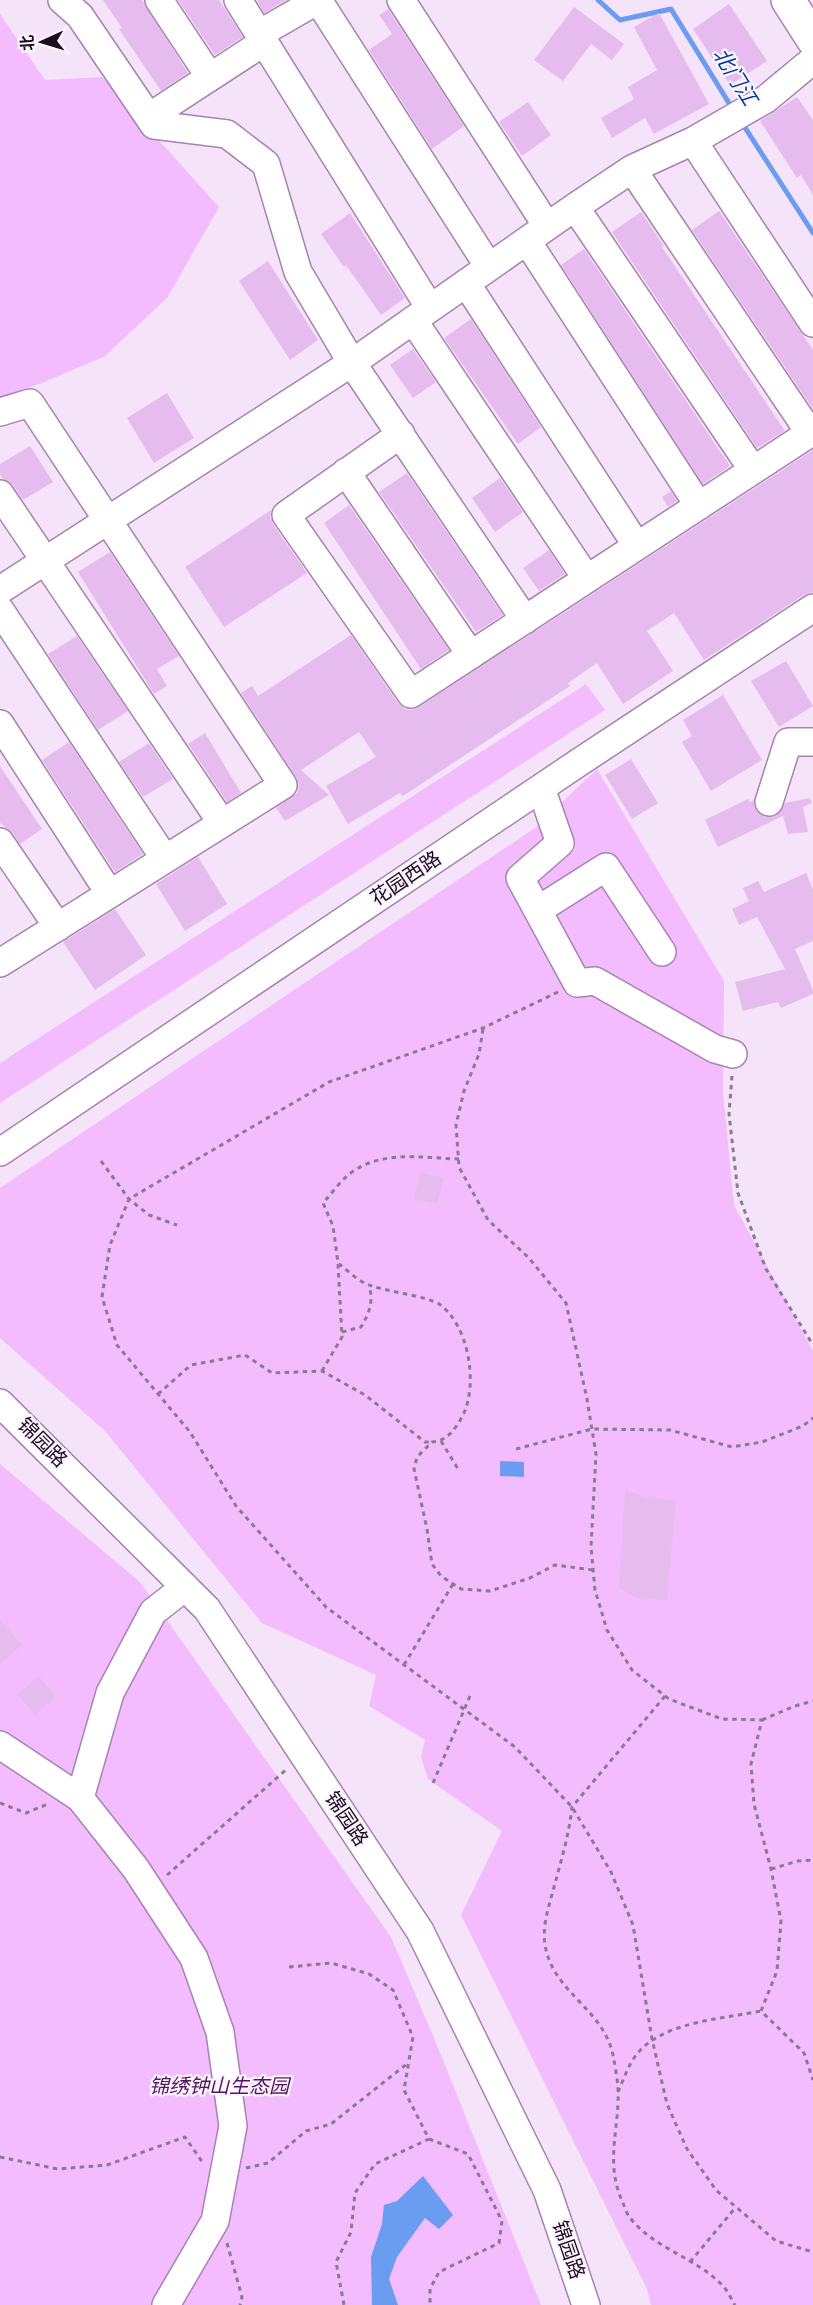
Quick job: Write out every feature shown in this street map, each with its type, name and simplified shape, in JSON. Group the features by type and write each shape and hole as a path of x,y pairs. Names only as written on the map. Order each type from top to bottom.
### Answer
{"highway":[{"path":"788,0 813,39"}],"street":[{"path":"62,0 80,16 154,125 227,134 266,164 298,272 352,363 525,620"},
{"path":"159,0 210,77"},
{"path":"238,0 422,314 586,579"},
{"path":"149,117 210,77 318,0 489,267"},
{"path":"401,0 699,506"},
{"path":"0,590 352,363 632,169 693,141 766,99 813,60"},
{"path":"693,141 813,323"},
{"path":"401,434 286,515 411,694 812,432 632,169"},
{"path":"575,207 753,470"},
{"path":"466,283 637,546"},
{"path":"0,412 30,403 283,785 0,963"},
{"path":"346,472 471,655"},
{"path":"0,495 222,823"},
{"name":"花园西路","path":"0,1152 813,608"},
{"path":"0,610 165,859"},
{"path":"0,724 110,894"},
{"path":"769,802 788,742 813,742"},
{"path":"541,788 560,843 520,878 577,983 595,981 715,1049 733,1054"},
{"path":"0,842 58,927"},
{"path":"537,910 606,867 662,952"},
{"name":"锦园路","path":"0,1403 207,1609 420,1931 548,2190 586,2305"},
{"path":"76,1795 110,1693 153,1612 185,1587"},
{"path":"0,1745 76,1795 136,1869 194,1958 220,2032 233,2126 215,2221 166,2305"}],"path":[{"path":"577,983 483,1028 328,1082 129,1199 110,1245 102,1297 117,1345 190,1432 236,1506 326,1607 515,1747 572,1807 611,1872 633,1925 652,2039 668,2104 687,2149 716,2190 776,2241 813,2252"},
{"path":"483,1028 479,1054 464,1091 456,1125 459,1167 488,1220 528,1257 566,1303 596,1454 591,1547 595,1590 607,1630 632,1670 665,1696 722,1719 762,1720 813,1701"},
{"path":"733,1054 729,1114 738,1193 766,1269 813,1345"},
{"path":"322,1371 342,1337 338,1263 333,1226 323,1203 351,1173 366,1164 384,1158 459,1159"},
{"path":"101,1161 129,1199 149,1215 177,1225"},
{"path":"158,1394 191,1365 245,1355 272,1373 322,1371 365,1395 425,1442 441,1441 455,1429 465,1411 469,1387 468,1351 456,1321 437,1302 369,1286 338,1263"},
{"path":"342,1332 361,1327 369,1315 372,1295 369,1286"},
{"path":"516,1449 592,1429 670,1430 732,1447 762,1442 803,1426 813,1418"},
{"path":"441,1441 458,1468"},
{"path":"432,1442 417,1457 414,1469 432,1564 441,1576 461,1589 490,1591 530,1578 555,1564 593,1570"},
{"path":"404,1665 453,1584"},
{"path":"433,1783 470,1696"},
{"path":"665,1696 572,1807 570,1830 544,1926 545,1946 553,1971 566,1989 590,2011 606,2035 612,2053 617,2093 612,2159 616,2188 630,2218 652,2238 722,2286 735,2305"},
{"path":"761,2011 777,1971 781,1921 771,1869 754,1804 751,1764 762,1720"},
{"path":"150,1890 303,1755"},
{"path":"0,1803 26,1813 76,1795"},
{"path":"771,1869 798,1861 813,1860"},
{"path":"289,1967 331,1963 369,1974 393,1990 413,2037 404,2090 429,2139 468,2154 502,2221 499,2243 439,2272 430,2289 430,2305"},
{"path":"617,2093 633,2058 652,2039 671,2030 761,2011"},
{"path":"761,2011 804,2053 813,2080"},
{"path":"0,2157 58,2169 107,2165 185,2137 222,2181 268,2163 306,2131 331,2124 408,2063"},
{"path":"344,2305 336,2262 351,2232 355,2193 375,2164 429,2139"},
{"path":"690,2262 736,2207"},
{"path":"212,2227 226,2240 242,2297 240,2305"}],"green space":[{"path":"0,14 45,80 102,77 219,207 167,298 105,356 42,383 0,397"},
{"path":"586,684 605,710 0,1103 0,1063"},
{"path":"597,769 724,981 723,1092 734,1205 813,1351 813,2305 651,2305 647,2289 461,1915 502,1831 428,1779 421,1757 425,1740 369,1706 376,1675 262,1623 105,1431 0,1338 0,1188 535,828"},
{"name":"锦绣钟山生态园","path":"0,1464 140,1582 391,1937 541,2305 0,2305"}],"water":[{"path":"500,1461 524,1462 524,1477 500,1476"},
{"path":"423,2176 453,2215 439,2229 425,2218 397,2257 389,2279 398,2305 372,2305 371,2257 382,2224 384,2205 397,2201"}],"building":[{"path":"103,0 142,0 188,73 161,91 119,29 122,28"},
{"path":"178,0 219,0 243,37 215,55"},
{"path":"257,0 286,0 264,13"},
{"path":"729,4 767,61 730,85 693,29"},
{"path":"574,7 624,44 612,60 591,44 563,81 534,60"},
{"path":"388,9 464,126 432,149 369,50 392,34 379,15"},
{"path":"659,13 709,104 654,134 645,118 612,138 601,118 634,99 628,87 657,70 634,27"},
{"path":"797,97 813,120 813,195 801,175 797,178 760,121"},
{"path":"528,102 551,135 522,156 499,122"},
{"path":"719,211 813,350 813,409 692,230"},
{"path":"641,212 785,431 757,448 612,232"},
{"path":"350,213 405,298 381,315 321,234"},
{"path":"584,249 730,466 703,484 561,265"},
{"path":"268,261 318,340 290,360 239,281"},
{"path":"471,319 541,427 518,444 444,338"},
{"path":"413,349 436,382 413,398 390,365"},
{"path":"167,393 194,438 154,463 127,418"},
{"path":"30,446 53,482 23,500 13,485 3,479 0,474 0,464"},
{"path":"813,450 813,592 804,595 704,660 674,613 647,631 673,671 623,704 597,663 568,683 570,686 403,796 400,793 348,824 326,786 376,757 359,732 301,770 329,795 285,821 276,808 297,793 299,785 241,693 252,686 258,696 351,635 398,703 411,710 419,707"},
{"path":"407,473 503,615 476,632 379,492"},
{"path":"500,478 523,512 495,532 472,498"},
{"path":"671,491 677,501 668,507 662,497"},
{"path":"349,505 449,650 421,669 324,523"},
{"path":"271,510 270,517 273,524 307,573 224,627 185,567"},
{"path":"549,550 565,574 539,591 523,568"},
{"path":"110,552 179,656 157,669 167,686 154,694 78,572"},
{"path":"77,636 128,711 98,730 48,654"},
{"path":"786,661 813,706 779,727 751,681"},
{"path":"723,695 762,760 711,791 682,742 692,736 683,720"},
{"path":"205,733 241,793 227,802 188,744"},
{"path":"69,742 143,854 115,872 42,760"},
{"path":"149,743 173,779 143,797 119,762"},
{"path":"631,759 658,803 632,819 605,775"},
{"path":"0,766 42,829 20,844 13,833 0,823"},
{"path":"810,798 812,803 803,807 808,832 788,834 783,816 718,847 705,820 748,799 750,802 754,800 758,813 765,817 772,817 780,813 785,803"},
{"path":"198,857 227,904 185,931 156,884"},
{"path":"806,873 813,889 813,941 795,949 813,994 781,1008 778,1002 743,1011 735,982 785,969 757,917 739,925 732,909 749,901 743,888 758,881 764,892"},
{"path":"115,909 146,955 95,990 63,942"},
{"path":"420,1172 444,1178 437,1204 414,1199"},
{"path":"625,1490 646,1497 676,1500 667,1601 638,1598 619,1588"},
{"path":"0,1620 22,1645 0,1664"},
{"path":"39,1676 56,1697 35,1715 17,1694"}],"waterway":[{"name":"北门江","path":"598,0 620,20 671,9 732,108"},
{"name":"北门江","path":"742,123 813,233"}]}
